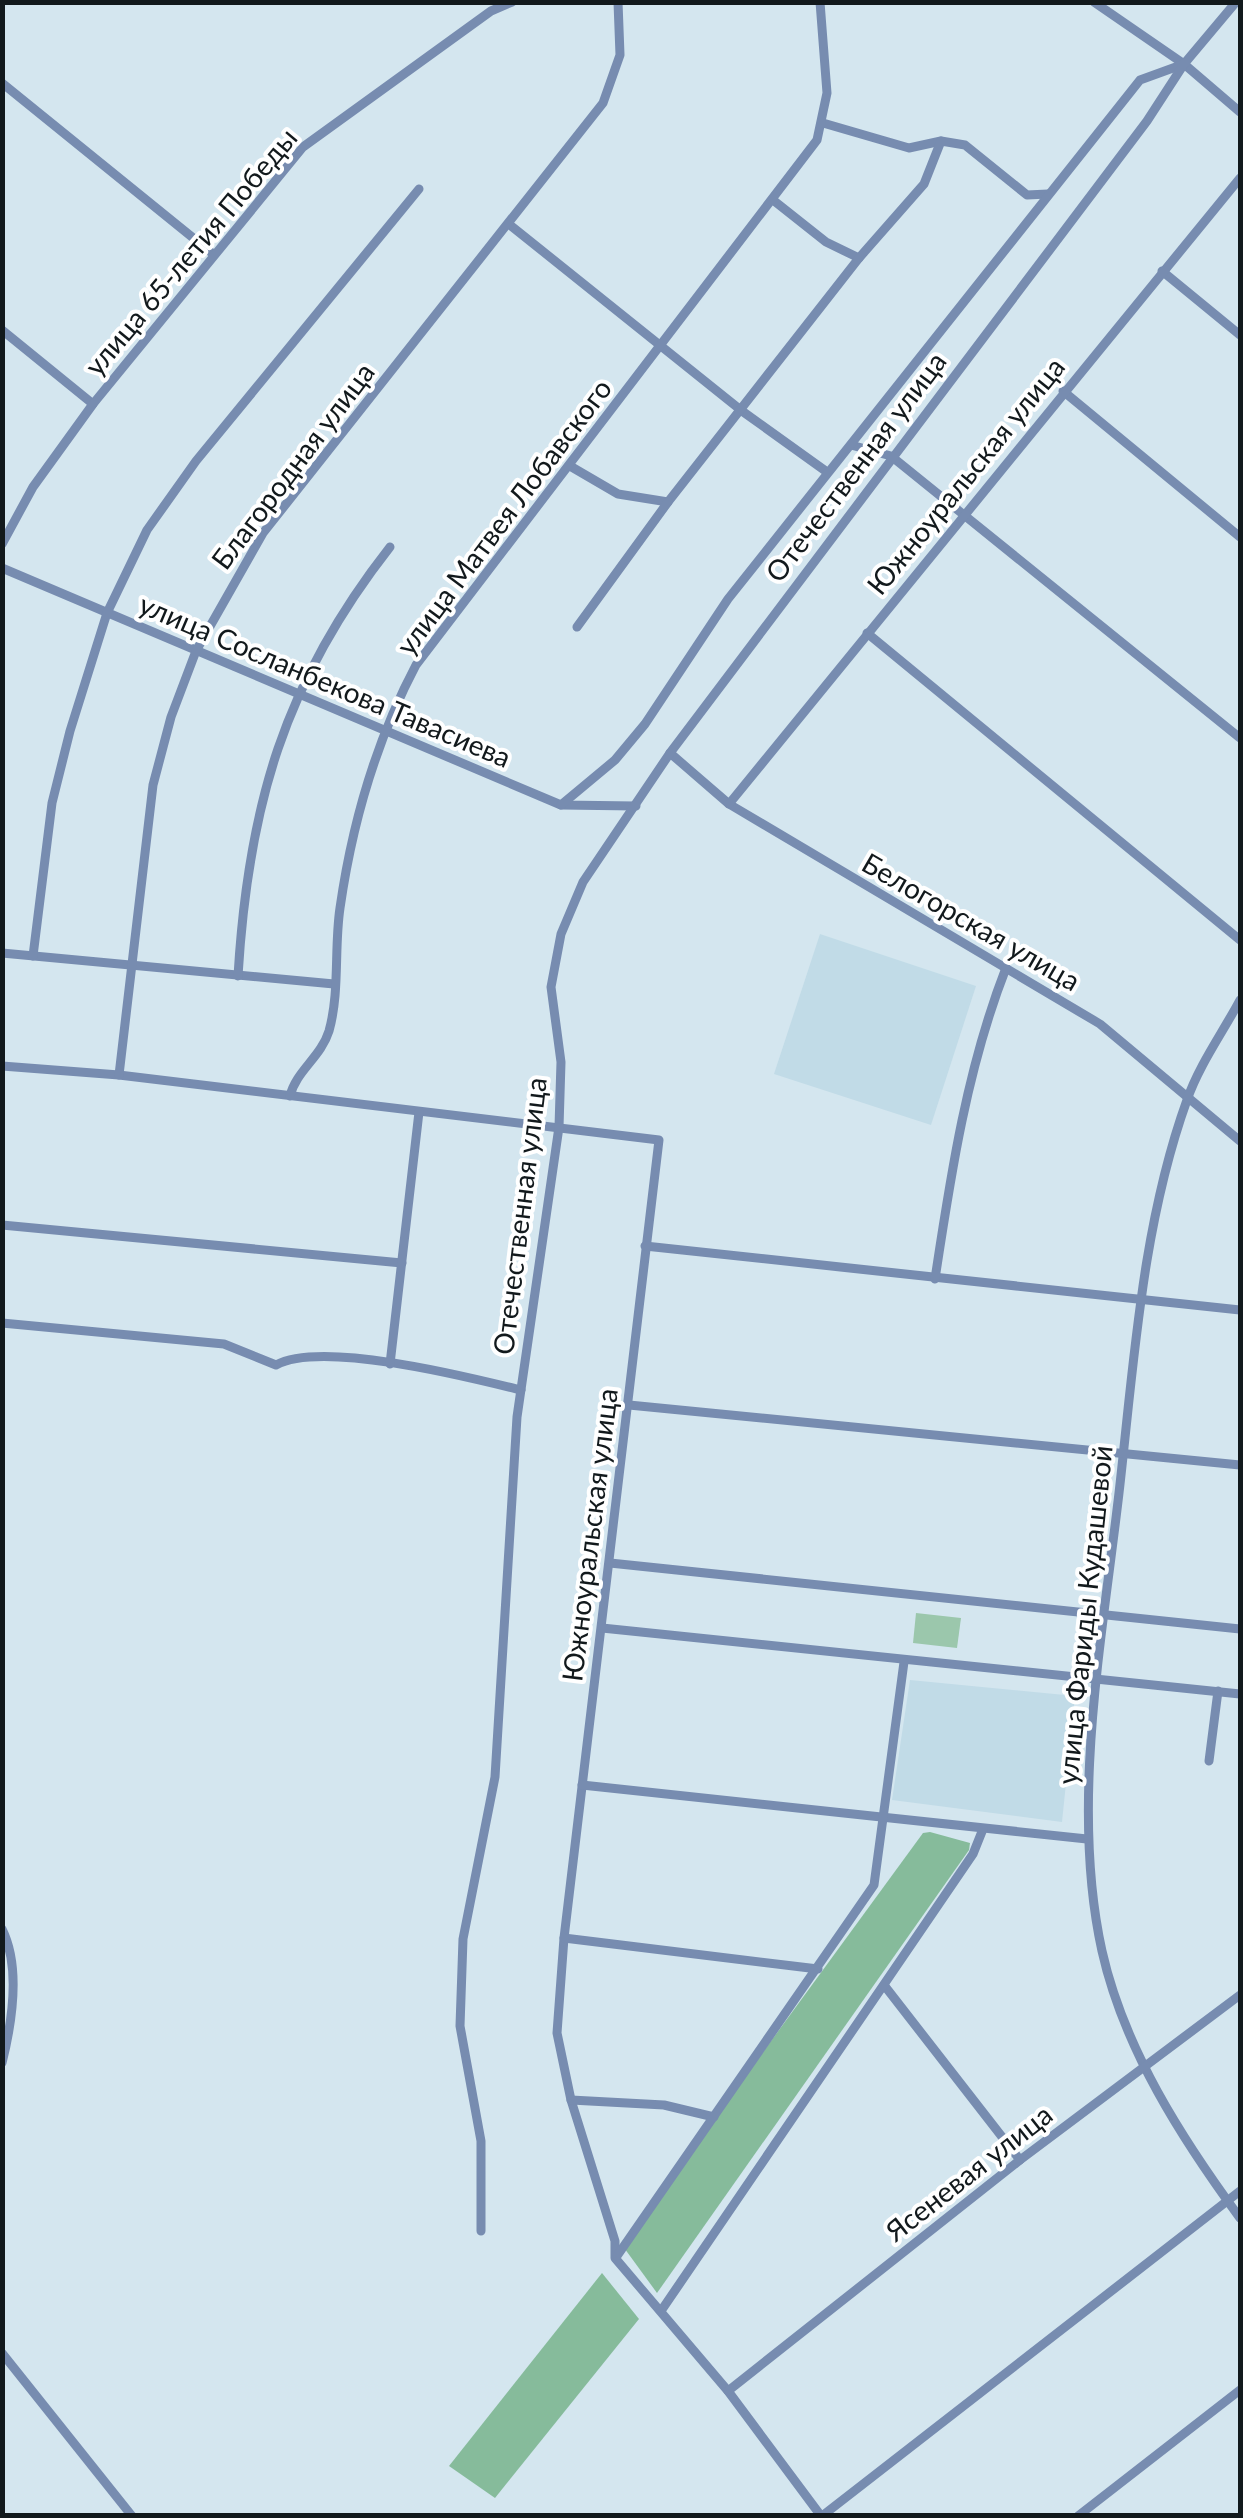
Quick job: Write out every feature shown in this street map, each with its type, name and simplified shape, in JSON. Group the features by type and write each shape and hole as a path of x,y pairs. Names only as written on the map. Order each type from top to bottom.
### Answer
{"street":[{"name":"улица 65-летия Победы","path":"2,544 34,488 93,404 303,147 491,12 512,2"},
{"name":"Благородная улица","path":"119,1075 153,785 171,716 196,651 264,534 603,103 620,56 618,2"},
{"name":"улица Матвея Лобавского","path":"290,1096 293,1082 321,1050 329,1030 339,910 348,861 384,731 416,665 817,140 827,93 820,2"},
{"path":"1094,2 1184,64 1240,112"},
{"name":"Отечественная улица","path":"481,2231 481,2141 460,2026 463,1939 496,1777 521,1390 559,1127 561,1062 552,987 561,934 583,882 670,753 1148,121 1184,64 1236,2"},
{"path":"561,805 615,760 645,724 689,651 1140,80 1184,64"},
{"path":"2,83 213,254"},
{"path":"823,123 909,148 941,141 965,145 1028,195 1048,194"},
{"path":"577,627 668,502 859,258 924,184 941,141"},
{"name":"Южноуральская улица","path":"729,804 1240,178"},
{"path":"34,956 52,803 107,613 148,530 196,460 419,188"},
{"path":"773,200 826,242 859,258"},
{"path":"510,225 742,410 827,472"},
{"path":"1162,271 1240,335"},
{"path":"2,330 93,404"},
{"path":"1063,392 1240,537"},
{"path":"852,444 891,456 966,512 1240,738"},
{"path":"570,466 618,494 668,502"},
{"path":"238,976 253,832 298,694 332,628 390,546"},
{"name":"улица Сосланбекова Тавасиева","path":"2,568 561,805 636,806"},
{"path":"868,633 1240,940"},
{"name":"Белогорская улица","path":"670,753 729,804 1100,1024 1240,1141"},
{"path":"2,953 334,984"},
{"path":"935,1279 954,1150 984,1026 1006,968"},
{"name":"улица Фариды Кудашевой","path":"1240,1000 1188,1097 1159,1202 1142,1299 1123,1452 1099,1676 1087,1838 1102,1952 1144,2066 1240,2218"},
{"name":"Южноуральская улица","path":"2,1066 119,1075 659,1140 556,2033 571,2100 615,2240 615,2258 728,2391 822,2516"},
{"path":"390,1364 419,1112"},
{"path":"2,1225 402,1263"},
{"path":"645,1246 1240,1310"},
{"path":"2,1323 224,1344 276,1364 302,1355 390,1364 521,1390"},
{"path":"630,1405 1240,1466"},
{"path":"610,1563 1240,1629"},
{"path":"602,1628 904,1662 1099,1676 1240,1694"},
{"path":"615,2258 874,1886 904,1662"},
{"path":"1209,1761 1218,1691"},
{"path":"582,1786 1087,1838"},
{"path":"660,2312 973,1854 983,1829"},
{"path":"2,1929 12,1976 10,2029 2,2062"},
{"path":"564,1938 818,1969"},
{"path":"884,1985 1020,2160"},
{"name":"Ясеневая улица","path":"728,2391 1020,2160 1240,1994"},
{"path":"571,2100 664,2105 714,2117"},
{"path":"822,2516 1240,2192"},
{"path":"2,2352 132,2516"},
{"path":"1078,2516 1240,2390"}],"shaded area":[{"path":"820,934 976,986 931,1125 774,1074"},
{"path":"910,1680 1075,1696 1062,1822 892,1800"}],"green space":[{"path":"916,1613 961,1618 957,1648 913,1643"},
{"path":"923,1833 970,1843 969,1850 657,2293 622,2245"},
{"path":"602,2273 639,2319 495,2498 449,2466"}]}
